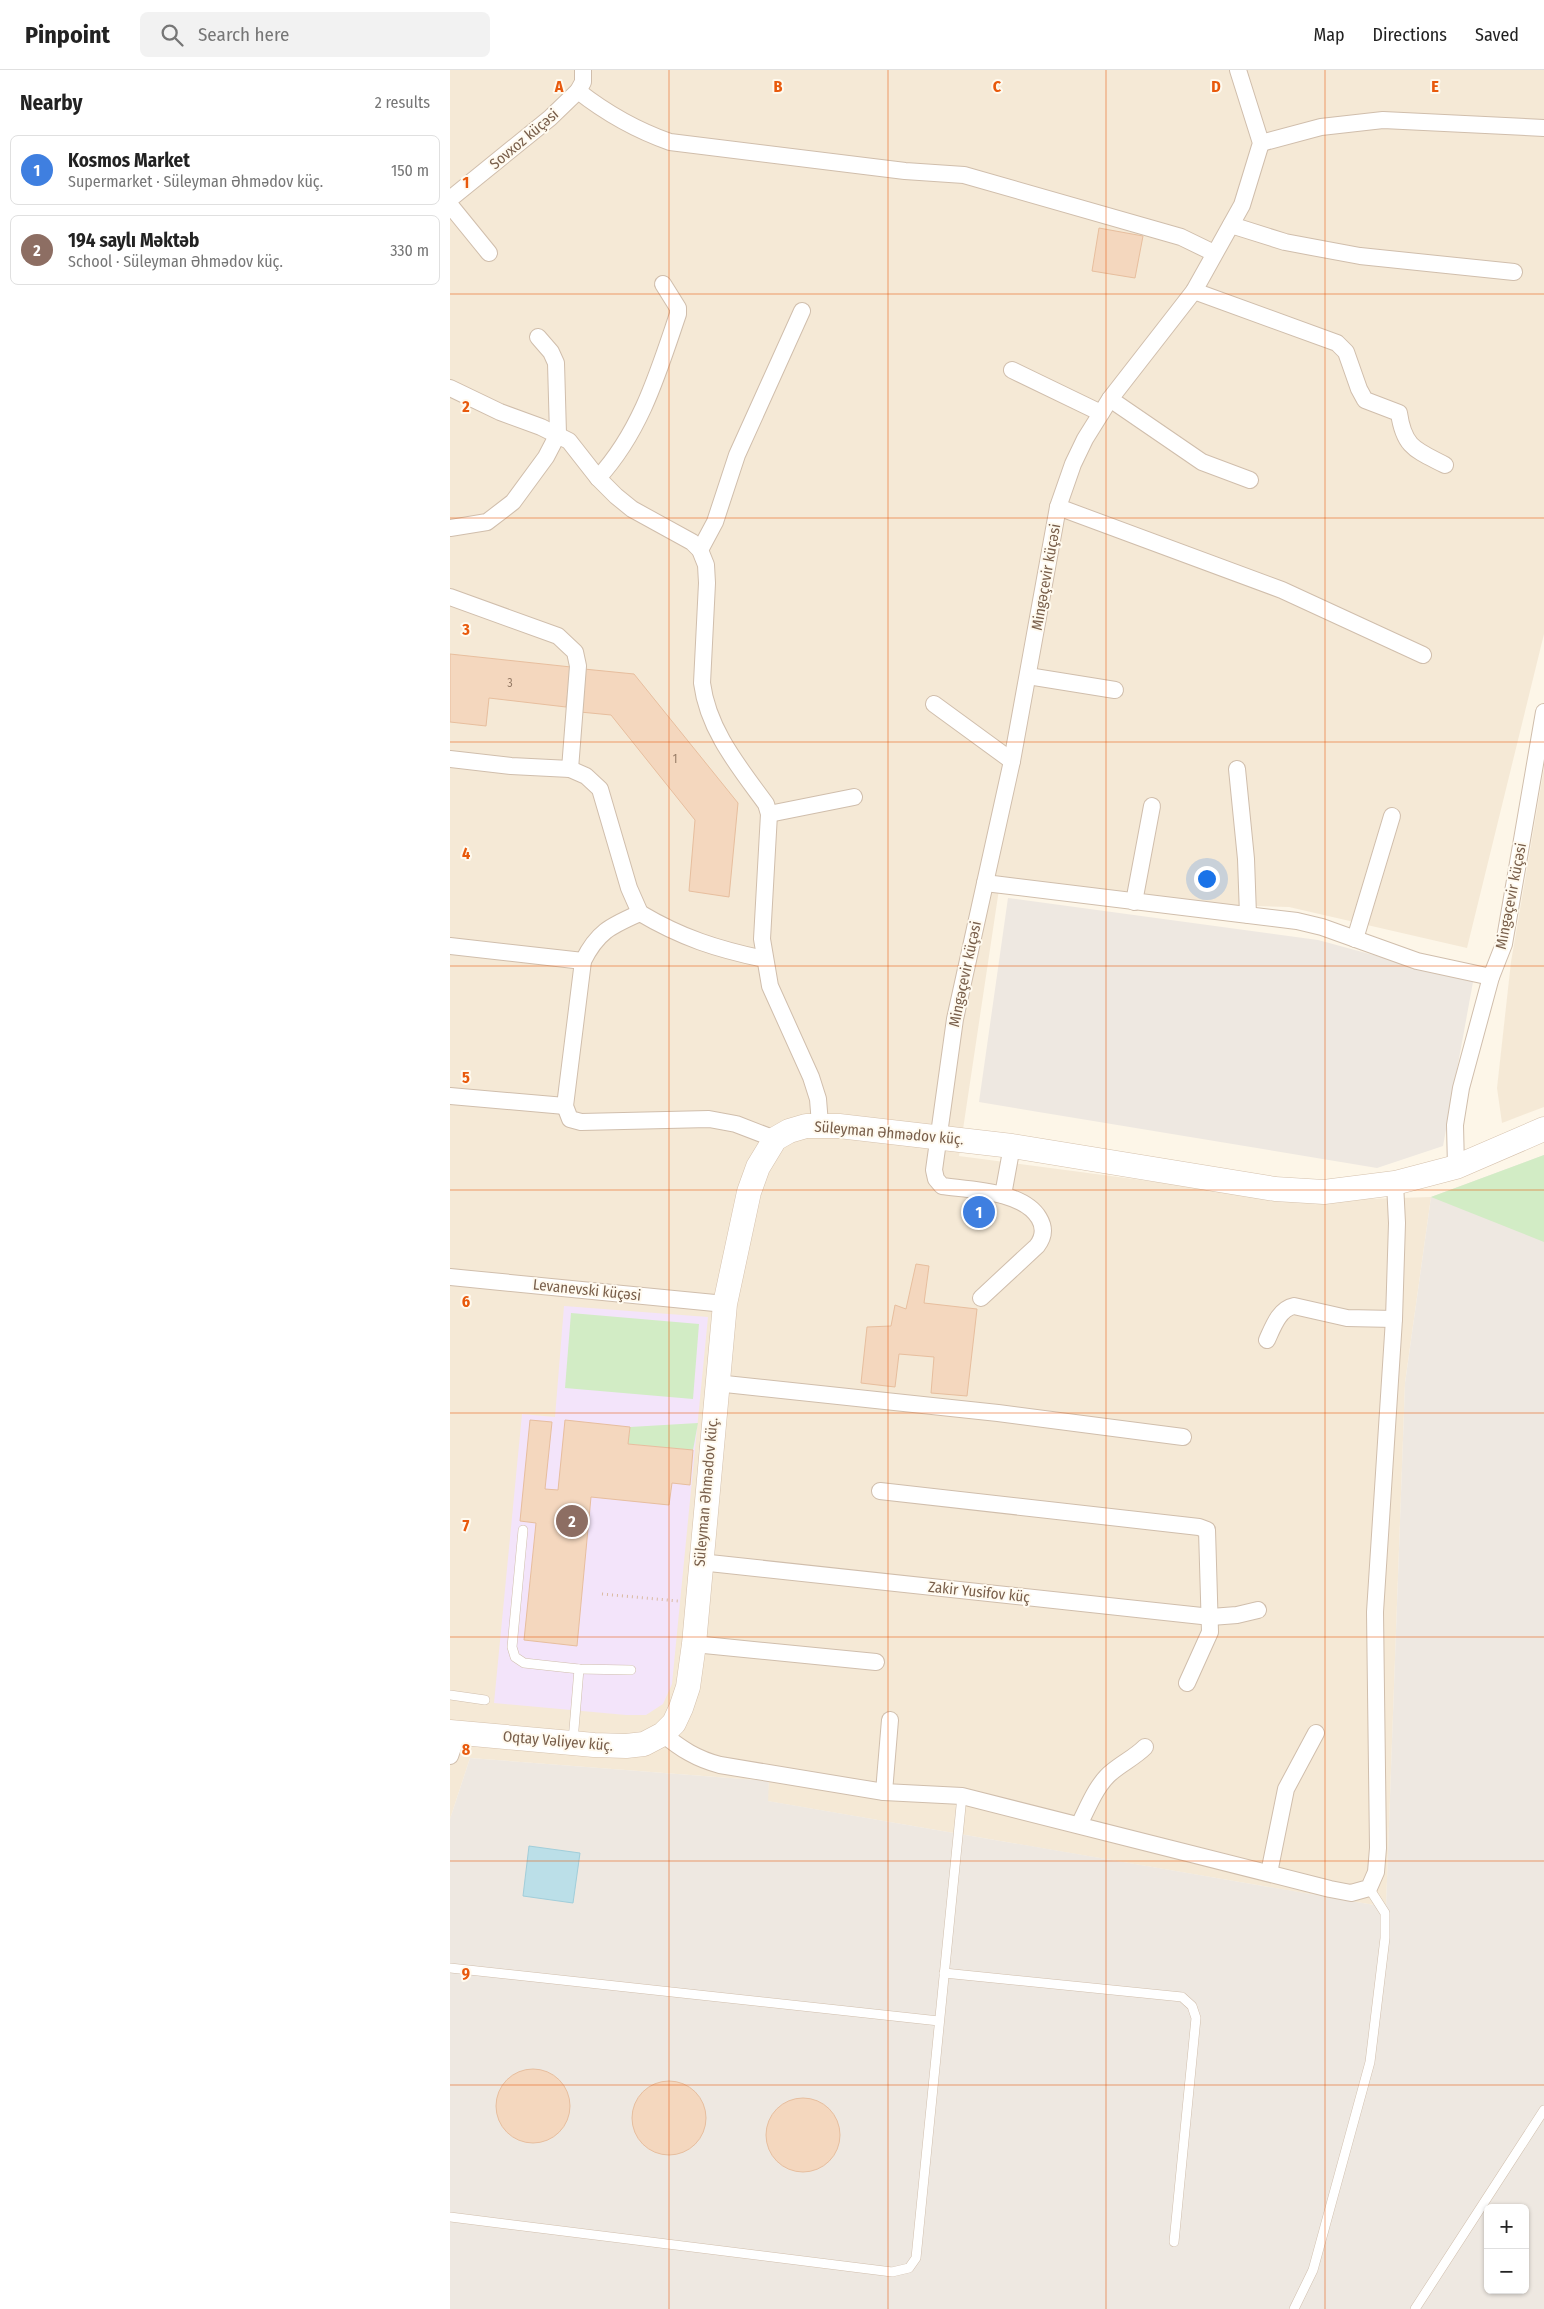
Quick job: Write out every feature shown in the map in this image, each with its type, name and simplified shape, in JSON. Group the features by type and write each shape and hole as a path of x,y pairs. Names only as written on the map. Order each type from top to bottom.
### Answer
{"street":[{"path":"583,70 584,82 578,91 596,105 628,124 670,142 905,171 964,175 1181,237 1214,253"},
{"path":"1238,70 1261,143 1321,127 1383,120 1544,128"},
{"name":"Sovxoz küçəsi","path":"450,199 550,118 578,91"},
{"name":"Mingəçevir küçəsi","path":"1003,1195 942,1186 936,1179 934,1170 955,1019 1012,761 1058,507 1073,464 1101,413 1194,291 1231,225 1242,205 1261,143"},
{"path":"450,206 489,253"},
{"path":"1231,225 1285,242 1360,256 1514,272"},
{"path":"598,478 612,463 624,444 651,394 678,314 678,308 663,284"},
{"path":"1194,291 1337,342 1346,352 1359,389 1365,400 1399,413 1401,427 1407,442 1418,452 1445,465"},
{"path":"700,550 712,529 738,455 802,311"},
{"path":"450,528 487,522 513,502 546,457 558,434 556,363 551,352 538,337"},
{"path":"1012,370 1101,413"},
{"path":"450,388 500,412 558,434 569,442 598,478 632,509 692,542 700,550 706,564 707,584 702,676 704,698 712,722 729,753 766,804 769,814 762,939 764,959 770,986 811,1077 818,1100 820,1124"},
{"path":"1110,399 1202,462 1250,480"},
{"path":"1058,507 1282,590 1423,655"},
{"path":"450,597 558,636 575,652 578,666 570,769"},
{"path":"1028,676 1115,690"},
{"path":"934,704 1012,761"},
{"name":"Mingəçevir küçəsi","path":"1456,1167 1455,1125 1461,1088 1491,977 1504,944 1544,712"},
{"path":"450,760 570,769 586,776 600,789 629,888 640,914 673,932 729,951 764,959"},
{"path":"1237,769 1246,859 1248,915"},
{"path":"769,814 854,797"},
{"path":"1134,902 1152,806"},
{"path":"1355,939 1392,816"},
{"path":"985,883 1248,915 1322,927 1417,961 1491,977"},
{"path":"640,914 603,931 592,943 583,961 565,1106 570,1119 581,1122 709,1119 743,1126 775,1139"},
{"path":"450,946 583,961"},
{"path":"450,1096 565,1106"},
{"name":"Süleyman Əhmədov küç.","path":"663,1734 674,1723 688,1687 694,1644 716,1383 725,1304 749,1192 758,1168 775,1139 789,1131 820,1124 938,1136 1274,1188 1324,1192 1394,1184 1456,1167 1544,1129"},
{"path":"981,1298 1038,1246 1043,1238 1042,1224 1034,1210 1003,1195 1012,1146"},
{"path":"663,1734 684,1751 712,1763 884,1792 962,1796 1330,1890 1351,1893 1369,1888 1376,1872 1378,1848 1375,1612 1394,1319 1397,1222 1394,1184"},
{"name":"Levanevski küçəsi","path":"450,1281 725,1304"},
{"path":"1267,1340 1280,1315 1288,1307 1294,1306 1348,1318 1394,1319"},
{"path":"716,1383 998,1413 1183,1437"},
{"path":"880,1491 1199,1527 1207,1530 1211,1617 1208,1638 1187,1683"},
{"name":"Zakir Yusifov küç","path":"700,1562 1211,1617 1237,1615 1258,1610"},
{"path":"694,1644 876,1662"},
{"path":"884,1792 890,1720"},
{"path":"450,1756 454,1732"},
{"name":"Oqtay Vəliyev küç.","path":"454,1732 573,1744 626,1746 644,1744 663,1734"},
{"path":"1269,1873 1286,1789 1316,1733"},
{"path":"1079,1825 1098,1788 1112,1771 1134,1758 1145,1747"}],"lane":[{"path":"523,1530 512,1647 515,1657 524,1663 579,1669 631,1670"},
{"path":"573,1744 579,1669"},
{"path":"450,1695 485,1700"},
{"path":"450,2217 892,2272 909,2268 916,2258 962,1796"},
{"path":"1294,2309 1313,2270 1370,2062 1385,1938 1385,1914 1369,1888"},
{"path":"450,1968 939,2021"},
{"path":"944,1973 1182,1997 1192,2006 1196,2018 1174,2242"},
{"path":"1414,2309 1544,2110"}],"path":[{"path":"602,1594 696,1603"}],"shaded area":[{"path":"450,70 1544,70 1544,634 1467,948 1289,907 1134,902 1001,876 959,1156 1301,1201 1431,1197 1405,1383 1386,1907 767,1801 769,1781 470,1758 450,1819"},
{"path":"1544,768 1544,1107 1502,1123 1497,1088 1511,962"},
{"path":"1008,898 1318,940 1473,982 1443,1146 1377,1168 979,1102"},
{"path":"1544,1155 1544,2309 450,2309 450,1819 470,1758 769,1781 768,1801 1386,1907 1405,1383 1431,1197"},
{"path":"564,1306 708,1317 672,1684 663,1704 646,1715 626,1715 494,1703 522,1414 555,1417"}],"green space":[{"path":"1544,1155 1544,1242 1431,1197"},
{"path":"571,1313 699,1324 693,1399 565,1388"},
{"path":"698,1423 693,1450 628,1444 630,1427"}],"water":[{"path":"529,1846 580,1853 573,1903 523,1896"}],"building":[{"path":"1099,228 1143,236 1135,278 1092,271"},
{"path":"450,654 571,667 566,707 489,698 486,726 450,722"},
{"path":"584,669 634,674 738,803 729,897 689,891 695,820 611,715 580,712"},
{"path":"916,1264 929,1266 924,1303 977,1309 967,1396 931,1393 934,1357 899,1354 895,1387 861,1383 867,1327 891,1326 895,1305 906,1309"},
{"path":"530,1420 552,1422 545,1489 558,1490 565,1420 630,1427 628,1444 693,1450 690,1485 672,1483 669,1505 591,1497 577,1646 524,1640 536,1523 520,1521"},
{"path":"533,2069 547,2072 559,2080 567,2092 570,2106 567,2120 559,2132 547,2140 533,2143 519,2140 507,2132 499,2120 496,2106 499,2092 507,2080 519,2072"},
{"path":"669,2081 683,2084 695,2092 703,2104 706,2118 703,2132 695,2144 683,2152 669,2155 655,2152 643,2144 635,2132 632,2118 635,2104 643,2092 655,2084"},
{"path":"803,2098 817,2101 829,2109 837,2121 840,2135 837,2149 829,2161 817,2169 803,2172 789,2169 777,2161 769,2149 766,2135 769,2121 777,2109 789,2101"}],"place":[{"name":"Kosmos Market","path":"979,1212"},
{"name":"194 saylı Məktəb","path":"572,1521"}]}
